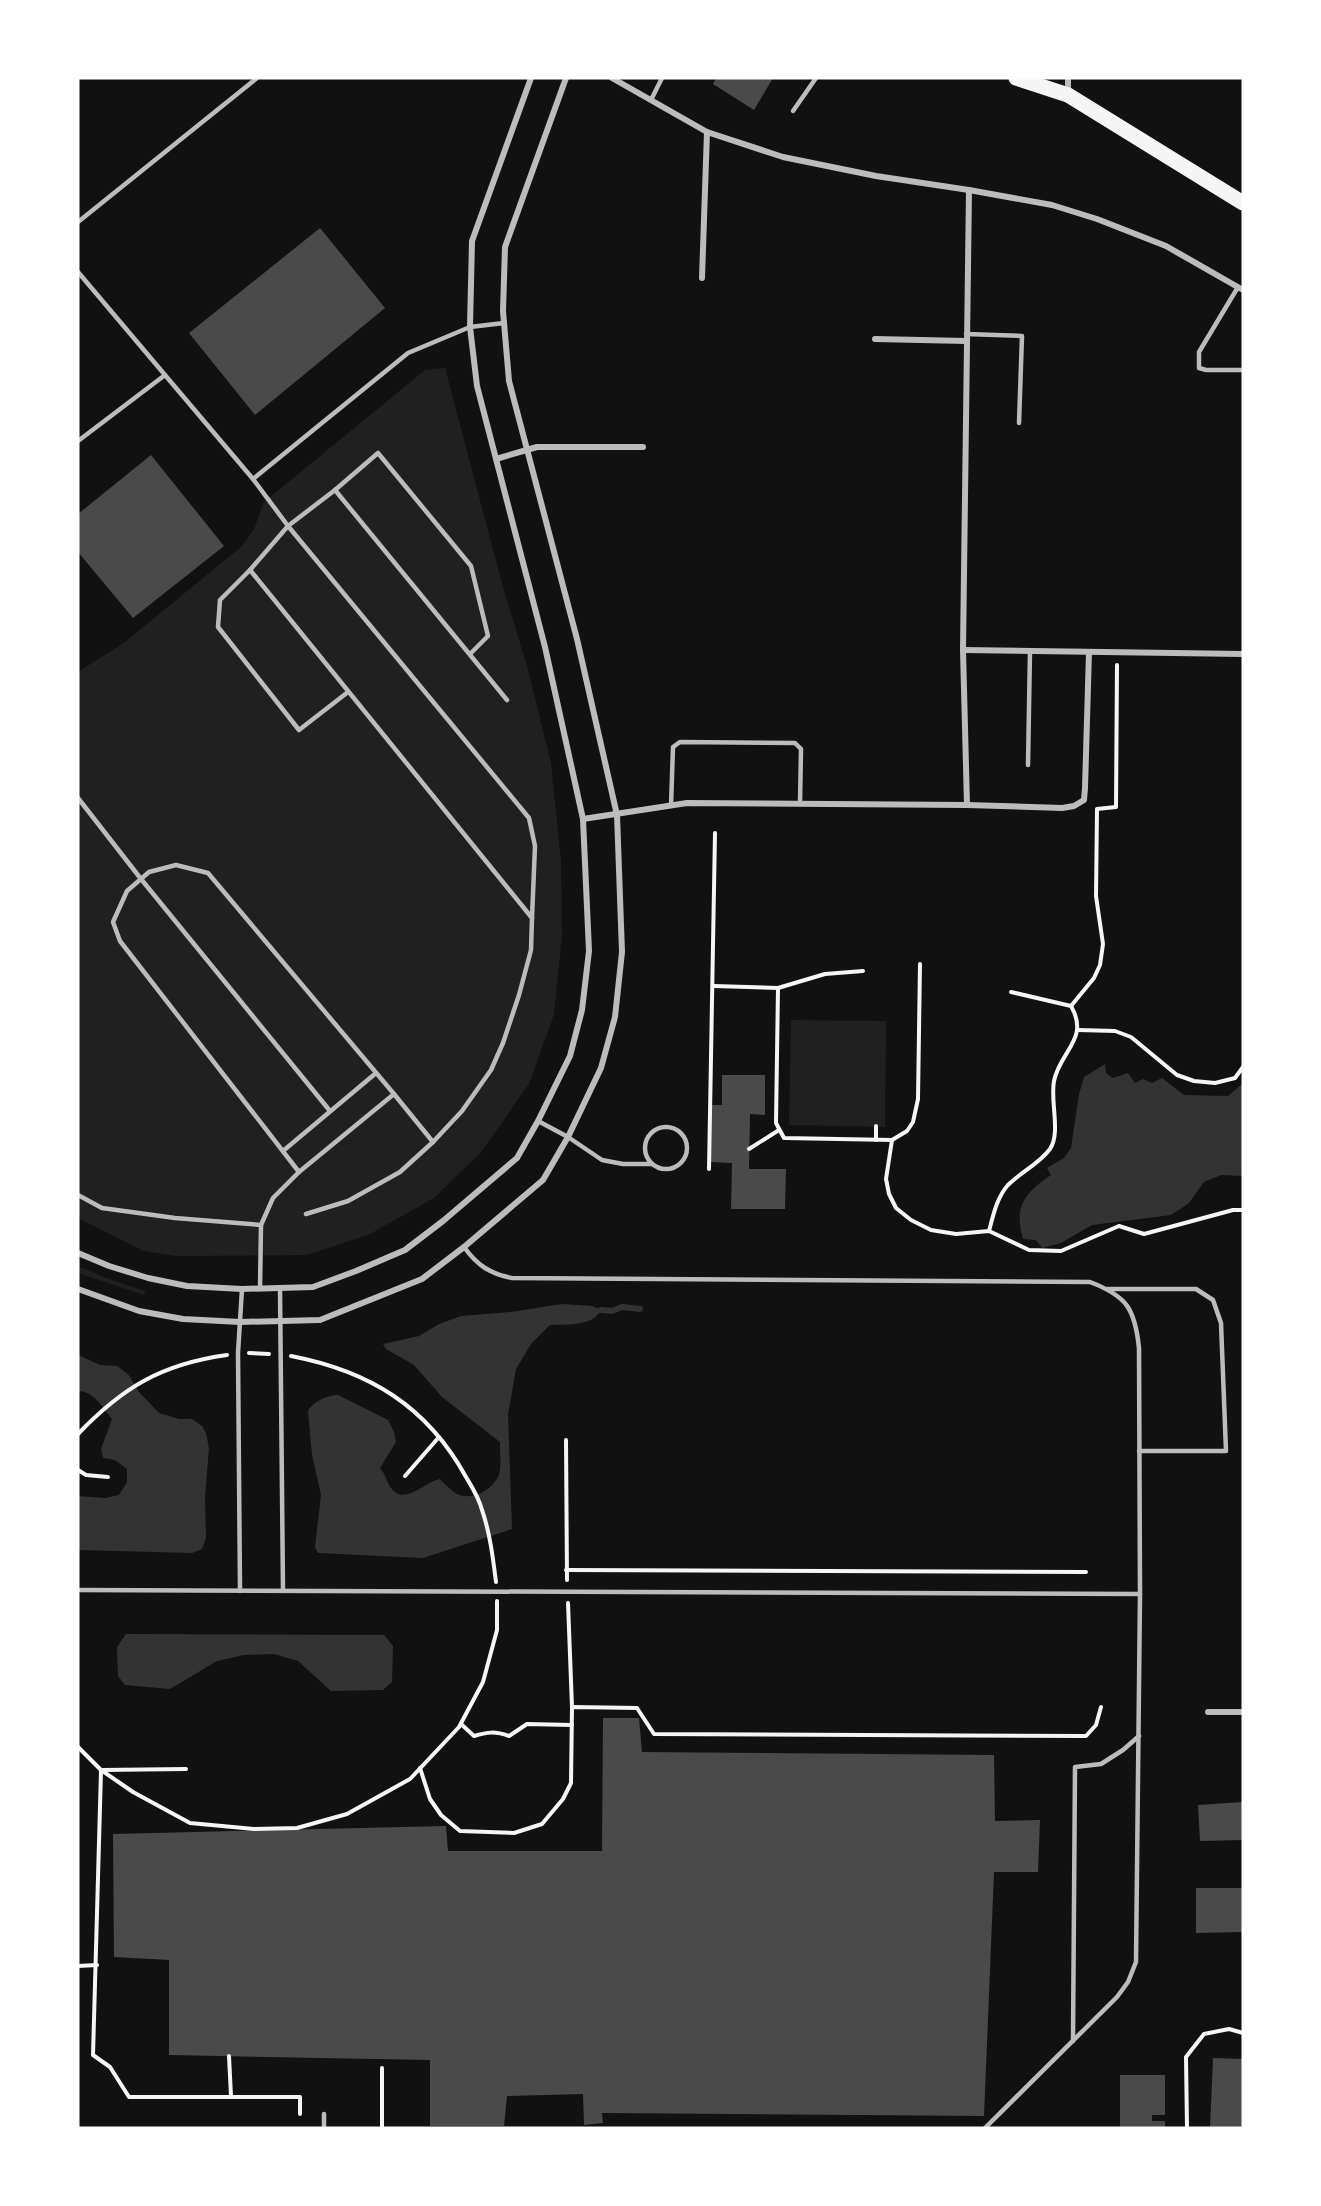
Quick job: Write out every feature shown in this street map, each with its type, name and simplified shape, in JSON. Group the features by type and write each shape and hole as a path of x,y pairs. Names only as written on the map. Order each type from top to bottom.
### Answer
{"main road":[{"path":"1016,78 1068,95 1243,202"},
{"path":"1056,78 1068,95"}],"street":[{"path":"78,1253 109,1266 148,1278 187,1286 242,1289 313,1287 405,1250 517,1158 570,1056 582,1010 589,951 583,819 545,647 477,386 470,327 472,241 531,78"},
{"path":"78,1289 150,1313 183,1319 240,1322 320,1320 368,1302 422,1279 464,1247 543,1180 568,1137 601,1068 615,1017 622,952 617,815 577,639 509,381 504,323 505,247 566,78"},
{"path":"612,78 707,132 783,157 876,176 1052,205 1097,219 1166,246 1241,289"},
{"path":"1068,78 1068,95"},
{"path":"702,278 707,132"},
{"path":"967,805 963,650 969,190"},
{"path":"875,339 966,337"},
{"path":"496,459 537,447 643,447"},
{"path":"963,650 1243,654"},
{"path":"583,819 687,803 1062,808 1074,806 1084,800 1089,652"},
{"path":"1208,1712 1243,1712"}],"lane":[{"path":"78,222 257,78"},
{"path":"651,100 662,78"},
{"path":"794,111 814,79"},
{"path":"78,272 253,479 288,526 529,818 535,846 531,950 519,995 491,1070 462,1111 400,1172 348,1201 306,1214"},
{"path":"1241,289 1199,352 1197,361 1199,368 1206,370 1243,370"},
{"path":"253,479 408,353 470,327 504,323"},
{"path":"966,337 1022,336 1019,423"},
{"path":"78,441 165,375"},
{"path":"348,692 299,730 218,627 220,600 288,526 378,453 471,566 488,636 470,654"},
{"path":"335,490 507,700"},
{"path":"250,570 532,918"},
{"path":"1028,765 1030,651"},
{"path":"670,806 673,747 680,742 795,743 801,749 800,804"},
{"path":"78,798 330,1111"},
{"path":"299,1172 120,941 113,922 127,891 149,872 176,865 208,873 433,1142"},
{"path":"283,1151 376,1073"},
{"path":"260,1289 261,1225 273,1198 299,1172 394,1094"},
{"path":"538,1121 568,1137 602,1160 623,1164 652,1164 660,1169 670,1169 680,1165 686,1157 687,1147 684,1137 676,1130 667,1127 649,1136 645,1145 646,1155 652,1164"},
{"path":"78,1195 102,1208 175,1218 261,1225"},
{"path":"464,1247 489,1272 512,1278 1090,1282 1107,1289 1128,1305 1136,1321 1139,1348 1140,1594 1136,1962 1128,1982 1117,1997 985,2128"},
{"path":"280,1288 283,1591"},
{"path":"240,1591 238,1353 242,1289"},
{"path":"1107,1289 1196,1289 1213,1300 1221,1323 1226,1451 1139,1451"},
{"path":"78,1590 1140,1594"},
{"path":"1073,2041 1075,1767 1101,1764 1139,1736"},
{"path":"324,2114 324,2128"}],"path":[{"path":"1071,1006 1094,978 1100,965 1103,944 1096,896 1097,809 1116,807 1118,652"},
{"path":"709,1169 715,833"},
{"path":"778,988 777,1124 784,1138 892,1140 907,1131 913,1122 918,1099 920,963"},
{"path":"714,986 778,988 825,974 863,970"},
{"path":"989,1231 998,1202 1007,1186 1050,1148 1054,1138 1054,1083 1057,1071 1078,1035 1077,1016 1071,1006 1011,992"},
{"path":"1078,1030 1114,1030 1131,1037 1176,1075 1194,1081 1215,1083 1235,1077 1243,1067"},
{"path":"876,1126 876,1140"},
{"path":"749,1149 780,1130"},
{"path":"892,1140 886,1179 889,1194 896,1208 911,1220 931,1230 956,1234 989,1231 1029,1250 1061,1251 1119,1226 1144,1234 1233,1210 1243,1210"},
{"path":"78,1434 96,1416 138,1384 172,1366 238,1353 280,1354 325,1362 391,1392 428,1424 454,1455 482,1508 491,1541 497,1592 497,1630 483,1682 461,1724 410,1779 347,1814 297,1828 254,1829 190,1823 133,1792 101,1770 78,1747"},
{"path":"405,1476 440,1437"},
{"path":"420,1768 430,1799 441,1815 460,1831 514,1833 542,1824 563,1799 571,1783 572,1707 566,1570 566,1440"},
{"path":"78,1470 86,1475 108,1477"},
{"path":"566,1570 1086,1572"},
{"path":"572,1707 637,1708 654,1734 1086,1736 1096,1725 1101,1707"},
{"path":"461,1724 474,1736 487,1732 509,1736 527,1724 572,1725"},
{"path":"101,1770 186,1769"},
{"path":"101,1770 93,2055 110,2067 129,2097 300,2097 300,2114"},
{"path":"78,1966 97,1965"},
{"path":"1187,2128 1185,2057 1204,2034 1229,2029 1243,2032"},
{"path":"229,2056 231,2096"},
{"path":"382,2068 382,2128"}],"shaded area":[{"path":"445,368 503,587 527,666 551,763 561,861 562,935 554,1014 529,1084 481,1152 434,1198 370,1234 307,1255 177,1256 143,1251 78,1218 78,672 125,642 242,546 255,527 264,502 425,370"},
{"path":"791,1020 886,1021 885,1127 789,1125"},
{"path":"1105,1064 1106,1073 1113,1078 1128,1073 1135,1083 1143,1079 1152,1083 1162,1078 1184,1095 1228,1096 1243,1083 1243,1176 1221,1175 1204,1182 1189,1203 1171,1215 1092,1225 1061,1243 1042,1248 1036,1240 1023,1239 1021,1209 1034,1188 1051,1175 1047,1168 1064,1158 1071,1148 1079,1094 1084,1077"},
{"path":"78,1266 145,1291 144,1295 78,1273"},
{"path":"562,1304 592,1306 601,1310 585,1322 550,1325 531,1344 516,1369 508,1415 512,1529 423,1558 318,1553 315,1547 321,1495 312,1455 308,1411 313,1405 325,1398 338,1395 388,1420 396,1442 380,1468 389,1485 400,1495 413,1492 440,1479 460,1495 469,1496 481,1493 495,1482 500,1471 500,1442 442,1397 414,1365 386,1349 383,1344 419,1336 439,1324 461,1316 511,1312"},
{"path":"78,1355 100,1365 117,1366 128,1374 139,1392 159,1413 179,1419 192,1419 202,1426 209,1448 205,1497 206,1538 202,1549 192,1553 78,1550 78,1496 105,1498 119,1495 127,1482 127,1469 115,1460 103,1458 101,1449 112,1419 93,1397 78,1391"},
{"path":"126,1634 384,1635 393,1646 392,1682 383,1690 331,1691 298,1661 274,1654 244,1655 217,1661 170,1689 125,1685 118,1676 117,1647"}],"building":[{"path":"716,78 773,78 754,110 713,84"},
{"path":"320,228 385,308 255,415 189,333"},
{"path":"151,455 224,546 133,618 78,552 78,514"},
{"path":"722,1075 765,1075 765,1115 750,1114 749,1169 786,1169 785,1209 731,1209 732,1163 710,1162 710,1105 722,1105"},
{"path":"603,1718 639,1718 642,1752 994,1755 995,1821 1040,1820 1038,1872 994,1872 984,2116 602,2113 603,2123 584,2125 583,2094 507,2096 504,2126 430,2126 430,2060 169,2055 169,1960 114,1957 113,1834 446,1826 448,1851 602,1851"},
{"path":"1243,1802 1243,1840 1200,1841 1198,1805"},
{"path":"1196,1888 1243,1888 1243,1932 1196,1933"},
{"path":"1213,2058 1243,2059 1243,2128 1210,2128"},
{"path":"1120,2075 1165,2075 1165,2115 1152,2115 1152,2121 1165,2121 1165,2128 1120,2128"}],"waterway":[{"path":"601,1310 612,1311 622,1307 640,1309"}]}
